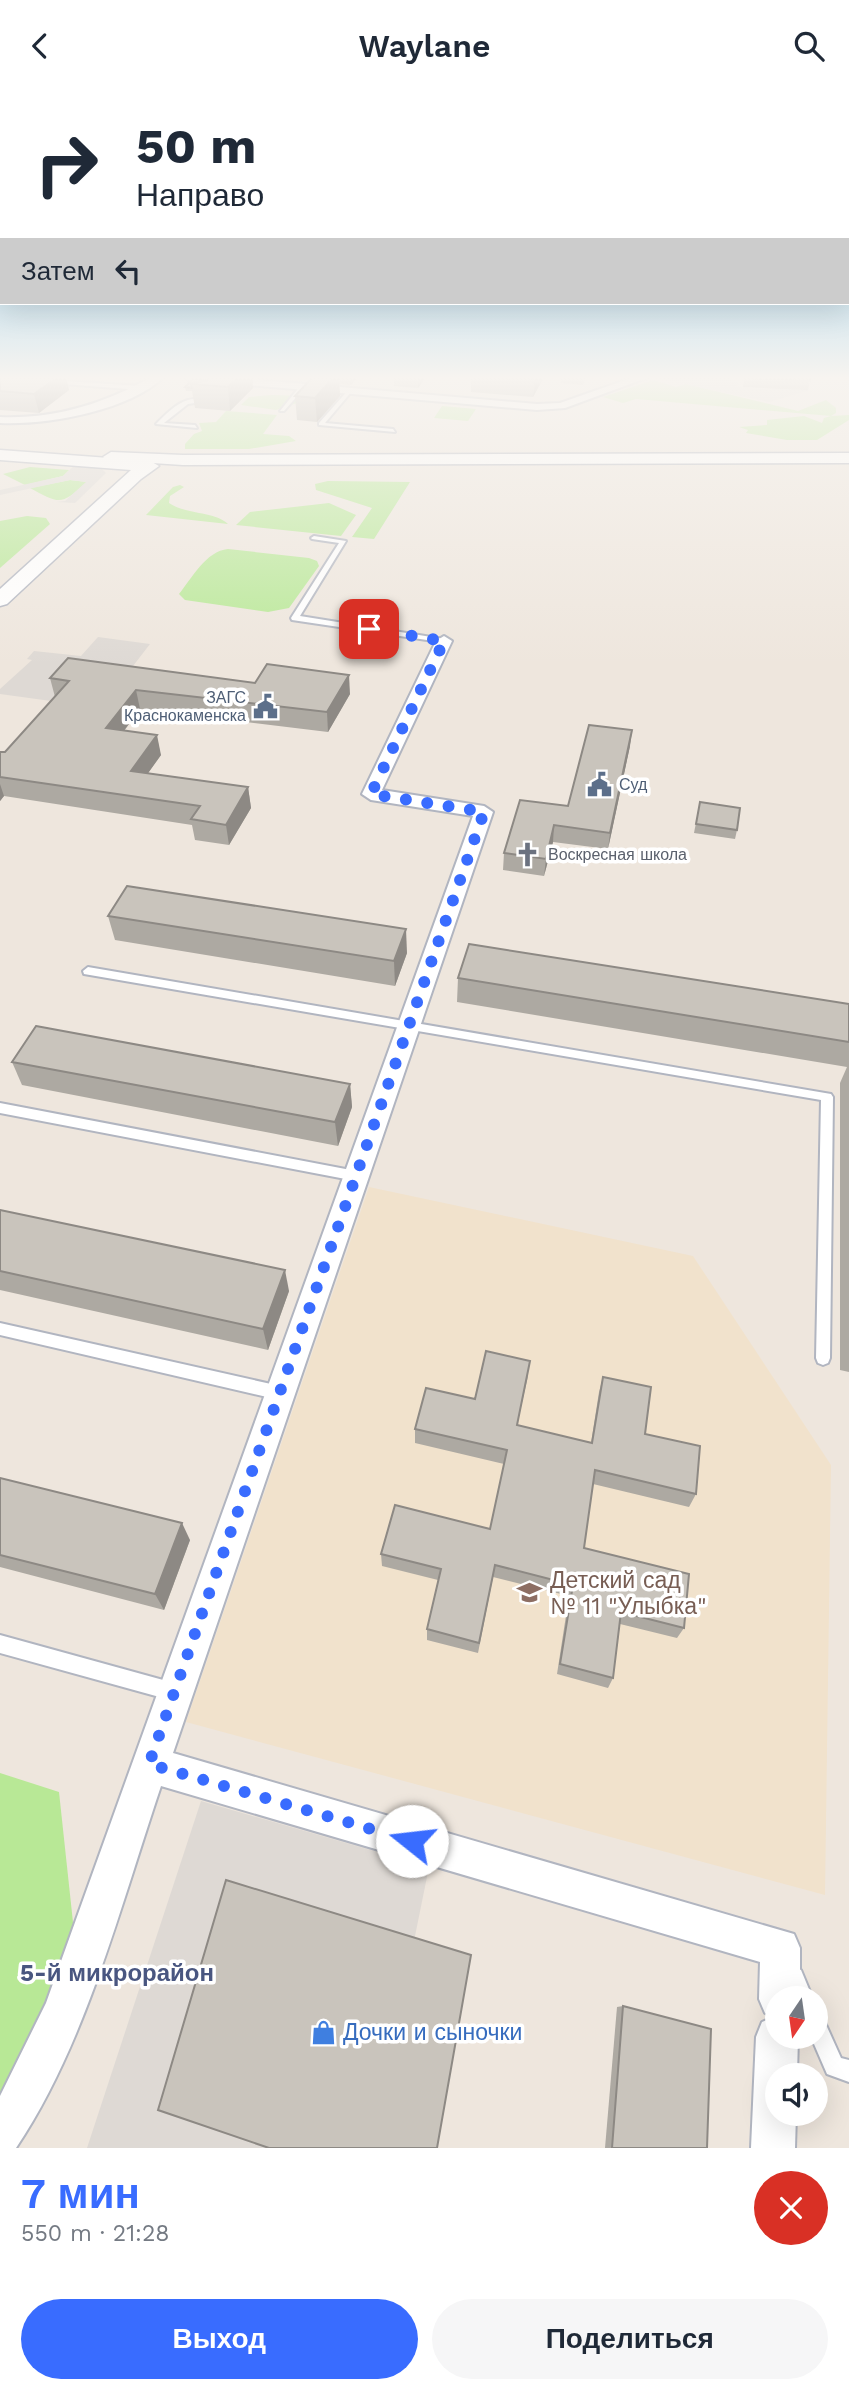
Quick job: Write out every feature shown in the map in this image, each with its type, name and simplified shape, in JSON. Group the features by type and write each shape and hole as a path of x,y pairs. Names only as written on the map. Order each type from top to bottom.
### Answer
{"main road":[{"path":"0,580 127,473"},
{"path":"0,600 129,473"}],"street":[{"path":"0,2134 21,2103 64,2011 484,812 371,794 444,641"},
{"path":"149,1764 780,1948 779,1986"},
{"path":"773,2148 777,2049"}],"lane":[{"path":"314,538 343,541 295,618 444,641"},
{"path":"88,971 827,1097 823,1358"},
{"path":"0,1108 356,1176"},
{"path":"0,1329 280,1393"},
{"path":"0,1644 175,1692"},
{"path":"780,1948 797,1986"},
{"path":"826,2049 834,2067 849,2071"}],"shaded area":[{"path":"66,473 106,473 75,503 56,502 65,501 86,482 70,480 0,495 0,490"},
{"path":"98,637 150,644 119,684 51,701 0,694 0,689 32,660 27,659 34,651 81,656"},
{"name":"Детский сад № 11 \"Улыбка\"","path":"369,1187 693,1256 831,1465 825,1895 186,1722"},
{"path":"201,1801 429,1867 414,1941 285,2148 87,2148"}],"green space":[{"path":"7,473 66,473 25,485 3,474"},
{"path":"70,480 87,482 60,500 30,488"},
{"path":"328,481 410,482 374,539 352,537 372,508 316,490 315,484"},
{"path":"173,487 184,487 170,496 169,503 184,510 215,517 228,524 146,515"},
{"path":"329,503 356,515 341,536 236,525 250,512"},
{"path":"27,516 46,518 50,524 0,568 0,521"},
{"path":"228,549 309,558 317,561 319,566 289,608 268,612 185,600 179,594 200,566 213,555"},
{"path":"0,1773 59,1792 78,1969 21,2103 0,2095"}],"building":[{"path":"68,658 255,683 267,664 349,675 327,712 136,690 106,728 157,735 131,771 248,787 226,825 191,819 200,806 0,777 0,752 5,752 69,681 50,678"},
{"path":"589,725 632,730 610,833 554,825 546,859 504,853 520,800 568,806"},
{"path":"700,802 740,808 737,830 696,824"},
{"path":"127,886 406,929 394,961 108,916"},
{"path":"469,944 849,1004 849,1042 458,978"},
{"path":"36,1026 350,1084 335,1122 12,1062"},
{"path":"0,1210 285,1270 263,1329 0,1271"},
{"path":"486,1351 530,1361 517,1425 592,1443 603,1377 651,1387 645,1434 700,1446 696,1494 595,1470 584,1548 689,1574 684,1628 621,1612 613,1678 560,1664 573,1585 495,1565 479,1643 427,1629 441,1569 381,1554 395,1505 490,1529 507,1450 415,1429 426,1388 475,1399"},
{"path":"0,1478 182,1523 155,1594 0,1555"},
{"name":"Дочки и сыночки","path":"226,1880 471,1955 437,2148 269,2148 158,2110"},
{"path":"623,2006 711,2029 707,2148 612,2148"}],"place":[{"name":"ЗАГС Краснокаменска","path":"266,706"},
{"name":"Суд","path":"599,784"},
{"name":"Воскресная школа","path":"528,854"},
{"name":"Детский сад № 11 \"Улыбка\"","path":"530,1593"},
{"name":"Дочки и сыночки","path":"323,2032"}],"district":[{"name":"5-й микрорайон","path":"117,1973"}],"route":[{"path":"369,629 444,641 371,794 484,812 149,1764 412,1841"}]}
